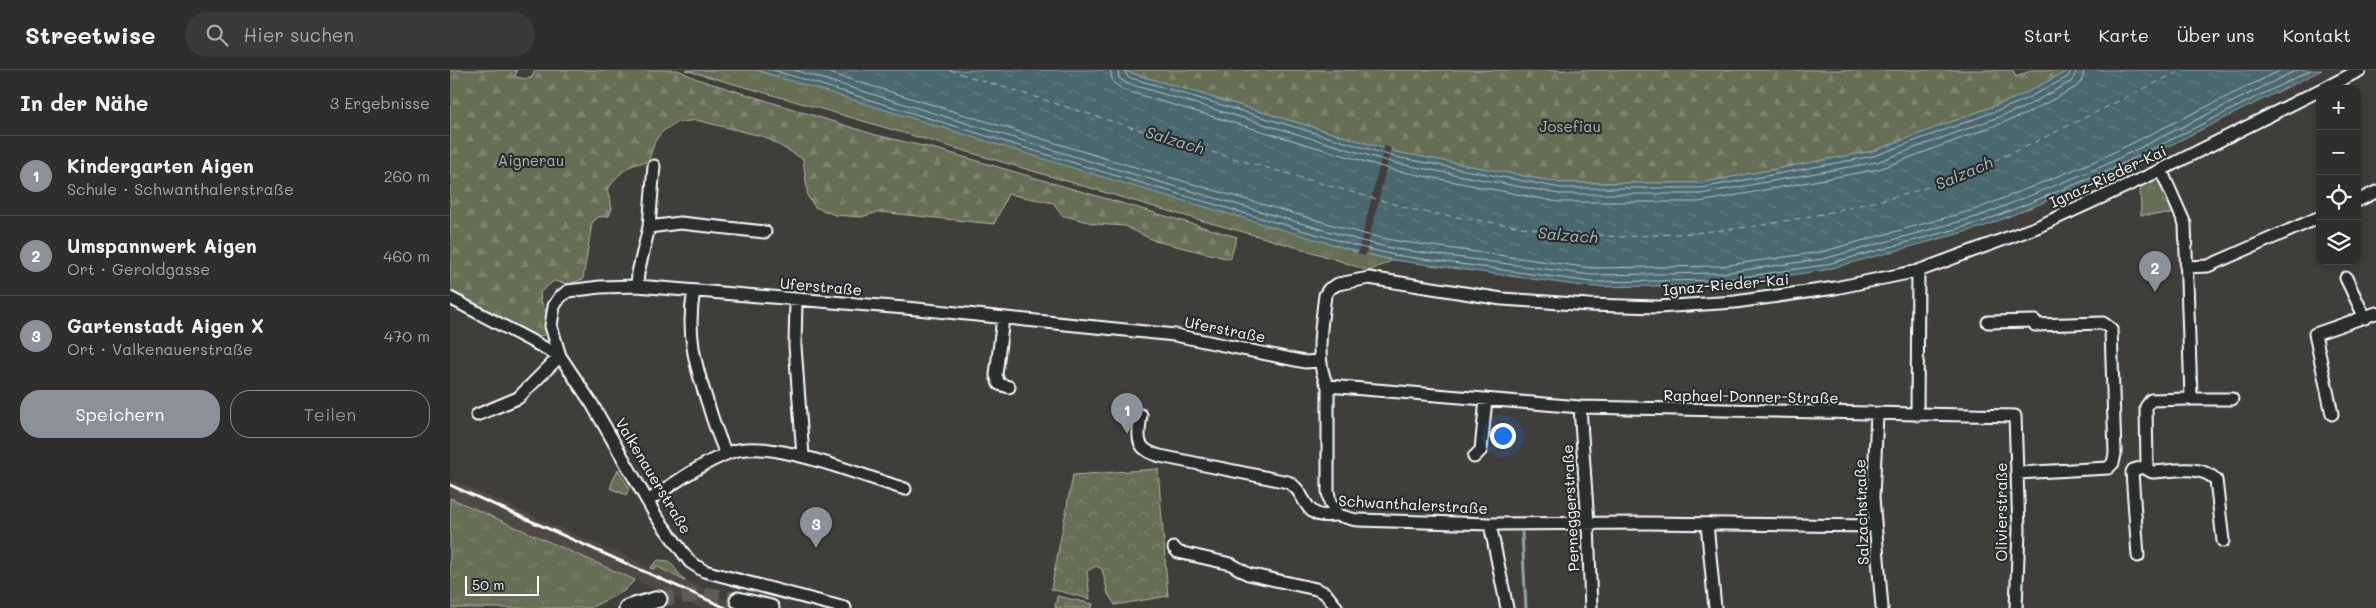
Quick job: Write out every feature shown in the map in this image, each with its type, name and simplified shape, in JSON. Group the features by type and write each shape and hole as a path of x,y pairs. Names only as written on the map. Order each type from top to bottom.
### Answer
{"main road":[{"path":"627,608 659,599"},
{"path":"738,600 771,608"}],"street":[{"name":"Ignaz-Rieder-Kai","path":"2331,85 2360,70"},
{"name":"Ignaz-Rieder-Kai","path":"1337,514 1330,503 1328,491 1328,386 1322,373 1320,361 1326,295 1329,289 1338,284 1358,278 1381,279 1426,288 1502,298 1588,305 1658,307 1744,301 1836,288 1918,270 2037,227 2161,170 2316,92"},
{"path":"637,286 638,273 649,227 654,166"},
{"path":"2161,170 2185,224 2191,396 2188,399"},
{"path":"2361,198 2376,192"},
{"path":"2186,267 2208,266 2316,218"},
{"path":"649,227 680,223 765,232"},
{"path":"1917,415 1918,270"},
{"path":"2346,278 2365,318"},
{"name":"Uferstraße","path":"560,356 551,326 554,306 560,297 568,291 600,286 637,286 1175,335 1305,362 1320,361"},
{"path":"694,291 690,321 694,360 726,454"},
{"path":"450,298 560,356 518,398 477,415"},
{"path":"796,300 795,346 802,456"},
{"path":"2332,414 2314,334 2376,313"},
{"path":"1003,318 996,375 999,384 1009,387"},
{"path":"1988,322 2035,321 2035,325 2103,323 2108,325 2112,335 2115,454 2112,463 2108,468 2018,472"},
{"path":"529,340 545,337 551,326"},
{"name":"Valkenauerstraße","path":"560,356 592,404 656,516 687,558 704,571 845,608"},
{"name":"Raphael-Donner-Straße","path":"1328,386 1580,407 2015,416"},
{"path":"1474,457 1481,450 1486,399"},
{"path":"2145,468 2147,466 2146,411 2148,404 2154,400 2232,399"},
{"name":"Perneggerstraße","path":"1580,407 1588,524 1591,608"},
{"name":"Schwanthalerstraße","path":"1142,414 1138,438 1142,446 1154,454 1288,482 1296,488 1315,513 1325,516 1337,514 1346,519 1358,520 1490,524 1874,526"},
{"name":"Salzachstraße","path":"1877,414 1873,487 1874,526 1882,608"},
{"name":"Olivierstraße","path":"2015,416 2019,530 2016,608"},
{"path":"648,500 726,454 735,450 753,449 802,456 905,489"},
{"path":"2112,463 2119,469 2145,468 2152,472 2200,470 2212,475 2216,480 2223,541"},
{"path":"2132,470 2138,556"},
{"path":"1490,524 1506,608"},
{"path":"1707,524 1715,608"},
{"path":"1174,548 1178,552 1234,565 1248,574 1316,589 1325,593 1337,608"}],"shaded area":[{"path":"450,479 612,551 618,551 650,568 654,569 656,566 744,608 700,608 635,580 450,498"}],"green space":[{"name":"Aignerau","path":"450,70 517,70 515,77 527,79 532,77 535,70 678,70 697,79 876,135 940,150 1237,237 1230,259 1155,241 1125,226 1096,224 1061,215 1054,203 1008,194 994,224 879,212 861,217 835,215 815,207 808,197 803,159 765,137 696,120 676,123 663,131 655,141 648,162 634,165 624,170 607,190 612,208 609,216 598,217 592,223 583,279 569,284 554,281 540,292 548,322 544,335 535,337 477,305 450,294"},
{"path":"685,70 756,70 1359,252 1393,260 1369,271 1282,243"},
{"name":"Josefiau","path":"1121,70 2013,70 2016,77 2032,70 2069,70 2018,97 1873,151 1700,183 1561,183 1396,152"},
{"path":"2154,176 2160,178 2176,214 2141,215 2140,183"},
{"path":"618,469 629,488 626,495 610,488"},
{"path":"1158,469 1168,596 1115,605 1108,594 1102,569 1096,566 1087,571 1090,599 1051,589 1073,475"},
{"path":"450,498 635,580 624,591 590,608 450,608"},
{"path":"658,560 669,561 685,581 656,566 654,569 650,568"},
{"path":"1057,596 1093,604 1092,608 1055,608"}],"water":[{"name":"Salzach","path":"756,70 1121,70 1396,152 1561,183 1700,183 1873,151 2018,97 2069,70 2322,70 2108,176 1983,227 1825,270 1723,285 1590,287 1393,260 1359,252 1099,176"}],"pier":[{"path":"1384,146 1391,148 1365,256 1358,254"}],"waterway":[{"path":"1522,533 1526,608"}],"ferry route":[{"path":"949,70 1194,147 1418,211 1534,229 1619,237 1694,233 1757,226 1822,214 1907,194 1952,179 2023,148 2182,70"}],"tunnel":[{"path":"659,599 704,594 738,600"}],"railway":[{"path":"450,485 726,608"}],"place":[{"name":"Umspannwerk Aigen","path":"2155,292"},
{"name":"Kindergarten Aigen","path":"1127,434"},
{"name":"Gartenstadt Aigen X","path":"816,548"}]}
